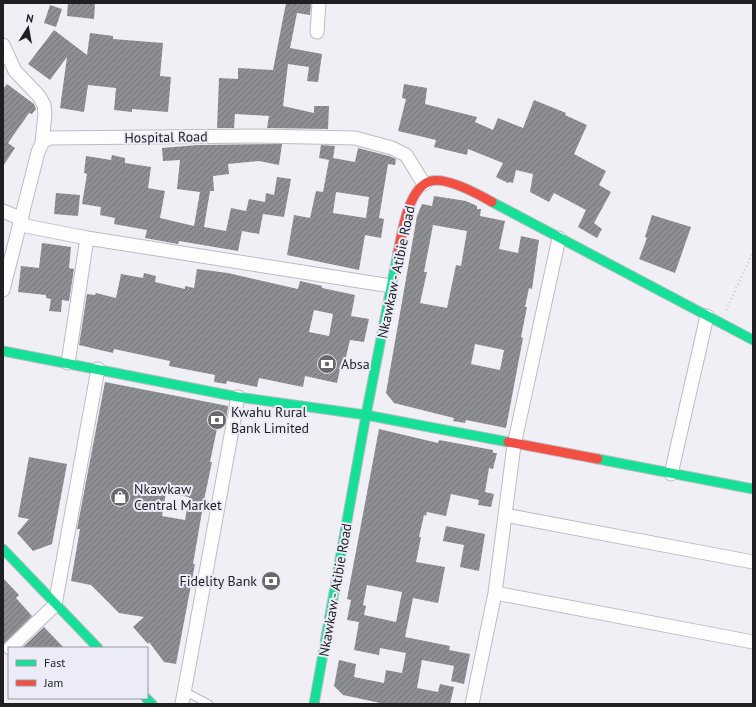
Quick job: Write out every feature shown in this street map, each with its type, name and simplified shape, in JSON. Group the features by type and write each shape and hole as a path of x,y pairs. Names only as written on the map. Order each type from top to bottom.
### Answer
{"main road":[{"path":"424,184 433,180 456,185 483,197 753,340"},
{"name":"Nkawkaw - Atibie Road","path":"314,704 366,415 391,286 407,213 412,198 424,184"},
{"path":"3,351 238,397 366,415 514,445 753,489"},
{"path":"3,549 97,647"}],"street":[{"path":"317,32 319,3"},
{"path":"3,46 15,71 39,96 44,106 45,114 42,143 3,290"},
{"name":"Hospital Road","path":"42,143 49,138 258,136 355,138 392,148 406,155 424,184"},
{"path":"3,211 21,222 87,238 391,286"},
{"path":"68,363 87,238"},
{"path":"472,704 494,593 514,445 559,238"},
{"path":"671,474 707,316"},
{"path":"10,647 55,604 98,369"},
{"path":"183,698 238,397"},
{"path":"505,515 753,562"},
{"path":"494,593 753,642"}],"lane":[{"path":"183,698 208,704"}],"path":[{"path":"720,323 753,252"}],"building":[{"path":"68,3 95,3 94,19 67,16"},
{"path":"286,3 311,3 310,15 297,13 290,48 322,54 318,82 307,81 309,67 288,64 283,106 314,113 314,106 329,106 328,129 267,128 269,116 235,114 234,128 217,128 219,78 238,79 238,68 273,70"},
{"path":"50,5 62,9 56,27 44,23"},
{"path":"54,30 87,55 90,33 113,36 113,39 163,43 160,76 171,77 168,112 132,109 132,112 114,110 116,88 88,85 84,112 60,108 67,57 50,80 28,64"},
{"path":"7,84 34,104 36,109 32,114 29,113 8,143 15,148 3,166 3,89"},
{"path":"404,84 427,88 425,104 477,117 475,122 493,130 498,118 523,128 534,100 566,113 565,115 587,125 574,154 606,171 599,185 611,192 594,223 602,229 597,238 578,227 586,210 554,193 549,202 530,192 533,174 516,170 513,183 508,183 496,177 503,163 468,149 467,155 434,147 436,140 398,131 406,99 402,98"},
{"path":"282,144 279,165 259,161 228,164 229,174 213,176 214,191 210,191 204,227 226,231 231,208 246,211 249,199 265,202 266,193 274,195 277,177 291,179 284,217 263,214 259,234 242,231 238,251 179,241 178,244 145,238 147,230 114,224 115,218 100,215 101,207 82,204 87,174 84,173 86,156 111,160 112,155 125,158 125,163 151,167 148,188 165,191 160,218 194,226 200,192 177,189 180,160 163,161 162,148 198,145"},
{"path":"321,145 335,146 333,158 355,162 358,148 396,159 395,165 388,164 379,218 384,219 381,238 365,235 359,270 287,255 294,215 310,218 316,191 323,192 329,160 319,158","holes":["336,192 369,197 366,218 333,213"]},
{"path":"56,193 80,195 78,216 54,214"},
{"path":"434,196 466,201 477,206 477,209 481,209 480,216 505,221 499,249 518,253 521,236 539,240 532,289 529,288 525,307 527,307 521,337 523,338 506,428 466,420 465,423 453,421 454,418 394,403 386,393 417,216 422,204 432,206","holes":["433,225 467,231 461,266 456,265 447,308 420,303 427,272 424,272","475,344 504,350 500,370 471,364"]},
{"path":"652,215 691,227 675,273 639,259 647,238 645,237"},
{"path":"42,243 71,247 69,268 74,269 69,301 62,300 61,312 49,311 51,299 46,298 46,295 18,292 21,266 39,268"},
{"path":"197,269 228,273 298,289 300,281 322,286 322,288 355,295 351,316 369,319 364,342 350,340 345,361 342,360 337,383 305,376 303,387 259,378 257,387 227,381 226,384 214,382 215,375 169,366 170,361 114,349 113,353 79,345 87,294 95,295 96,293 116,298 121,274 143,278 144,273 156,276 155,282 185,289 185,286 194,288","holes":["314,310 333,314 329,336 309,332"]},
{"path":"105,382 228,406 225,426 218,424 210,462 212,462 193,564 195,564 176,664 164,662 149,642 148,644 133,627 144,617 119,613 91,585 71,581 80,529 77,529","holes":["166,493 189,497 185,520 162,516"]},
{"path":"379,429 438,443 439,440 493,450 493,453 497,453 493,469 489,468 485,492 494,494 491,507 478,505 479,500 451,494 446,516 427,512 426,516 424,515 419,537 421,537 416,562 445,567 438,603 413,598 405,637 450,646 449,650 470,654 464,684 451,681 454,666 422,660 417,688 438,692 440,684 454,687 450,704 385,704 343,695 334,686 339,660 356,664 354,677 384,683 386,670 402,673 406,653 380,648 379,655 354,650 359,622 347,620 351,600 347,599","holes":["367,585 402,592 396,622 364,615 366,606 363,605"]},
{"path":"29,457 67,464 52,544 33,551 17,533 29,519 18,517"},
{"path":"446,526 485,534 479,571 460,567 464,545 443,541"},
{"path":"3,578 19,595 16,598 32,616 3,645"},
{"path":"44,627 63,647 23,647"}],"traffic: fast":[{"path":"492,202 753,340"},
{"path":"314,704 366,415 398,252"},
{"path":"3,351 238,397 366,415 508,442"},
{"path":"598,459 753,489"},
{"path":"3,549 97,647"},
{"path":"147,699 152,704"}],"traffic: jam":[{"path":"398,252 407,212 417,192 423,185 431,181 445,181 462,187 492,202"},
{"path":"508,442 598,459"}],"place":[{"name":"Absa","path":"327,364"},
{"name":"Kwahu Rural Bank Limited","path":"217,420"},
{"name":"Nkawkaw Central Market","path":"120,497"},
{"name":"Fidelity Bank","path":"271,581"}]}
